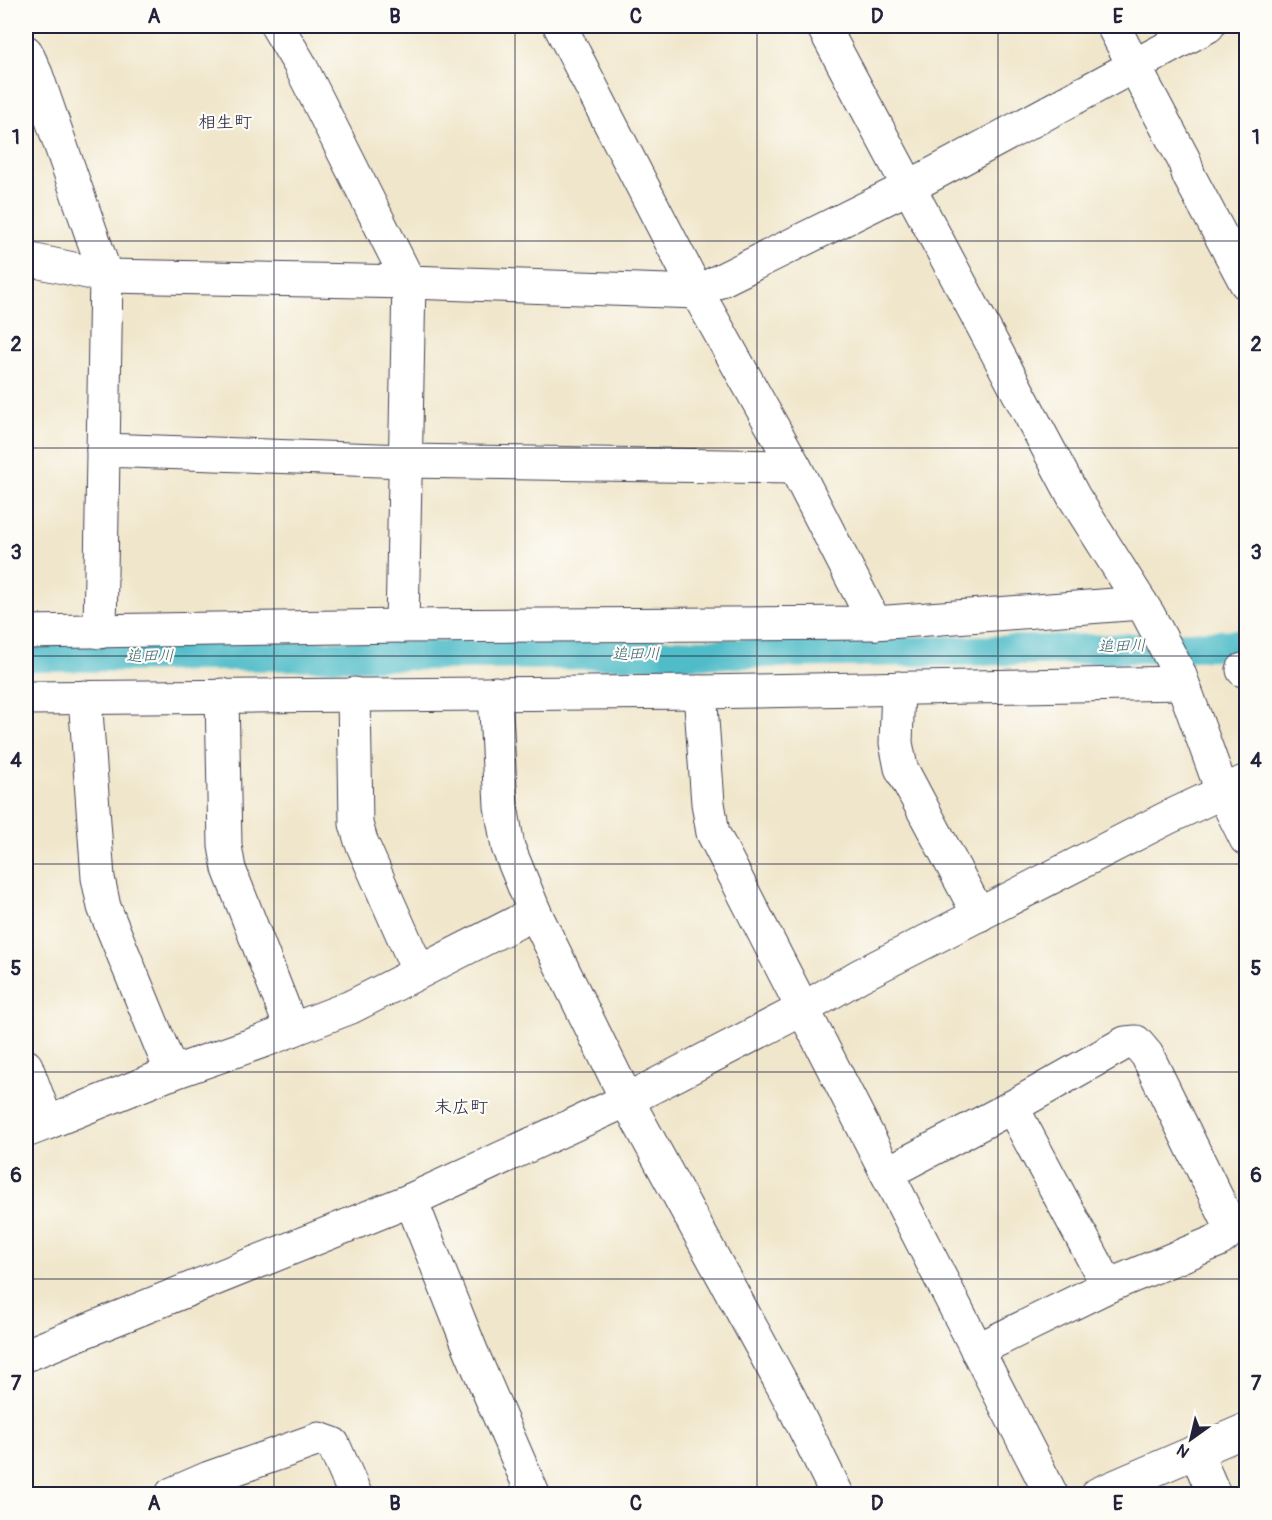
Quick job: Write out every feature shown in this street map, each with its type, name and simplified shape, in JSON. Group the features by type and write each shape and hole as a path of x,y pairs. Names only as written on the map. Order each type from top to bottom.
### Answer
{"street":[{"path":"277,26 299,63 409,282 402,626"},
{"path":"560,26 697,292 795,467 875,623"},
{"path":"824,26 1074,496 1145,609 1234,786 1246,839"},
{"path":"1113,26 1246,283"},
{"path":"26,260 106,276 409,282 697,292 909,187 1208,26"},
{"path":"26,52 106,276 100,632"},
{"path":"103,450 406,461 795,467"},
{"path":"26,632 402,626 875,623 1145,609"},
{"path":"26,698 700,692 1180,678"},
{"path":"898,688 896,743 901,768 979,915"},
{"path":"700,692 708,804 713,833 1051,1494"},
{"path":"495,693 501,806 508,847 535,914 627,1100 784,1389 837,1494"},
{"path":"354,694 356,824 361,841 419,972"},
{"path":"222,695 225,846 229,869 292,1030"},
{"path":"86,697 98,878 104,907 172,1073"},
{"path":"26,1355 411,1200 627,1100 803,1009 859,976 1234,786"},
{"path":"26,1066 36,1127 172,1073 351,1007 535,914"},
{"path":"887,1173 1012,1107 1125,1043 1136,1042 1147,1055 1228,1221 1229,1232 1217,1241 1108,1286 977,1350"},
{"path":"1012,1107 1108,1286"},
{"path":"411,1200 472,1353 533,1494"},
{"path":"1098,1494 1246,1430"},
{"path":"172,1494 209,1478 319,1439 333,1444 355,1494"},
{"path":"1196,1452 1214,1494"}],"waterway":[{"name":"追田川","path":"26,657 676,654 1112,649 1246,644"}],"district":[{"name":"相生町","path":"225,122"},
{"name":"末広町","path":"461,1107"}]}
